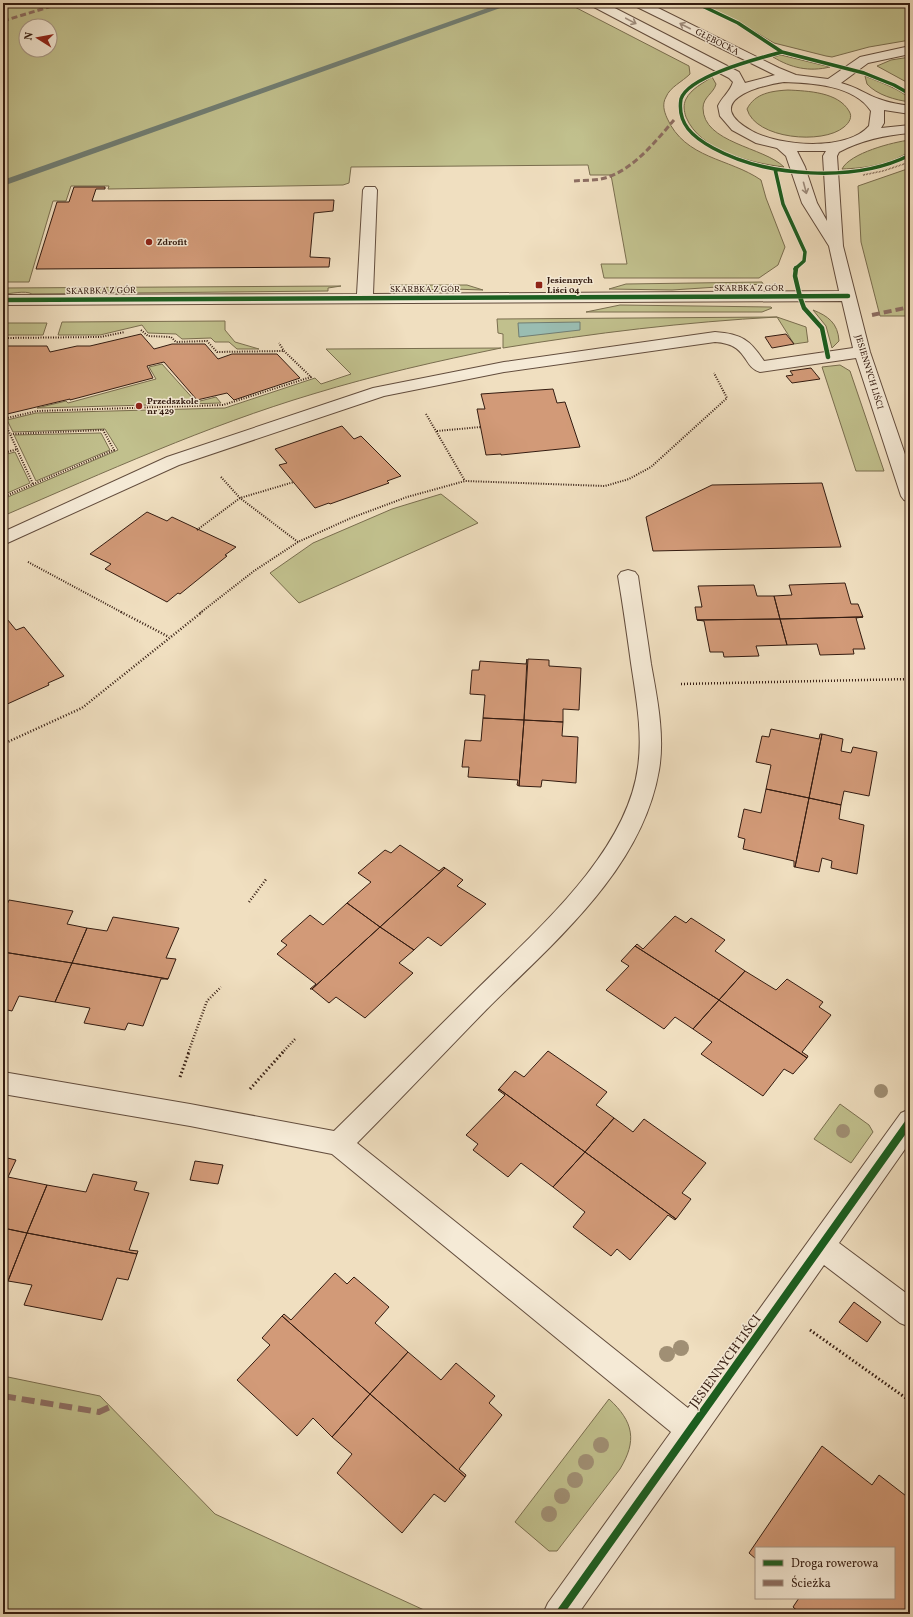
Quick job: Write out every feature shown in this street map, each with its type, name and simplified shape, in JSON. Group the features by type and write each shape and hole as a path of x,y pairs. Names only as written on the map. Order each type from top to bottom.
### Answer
{"street":[{"name":"GŁĘBOCKA","path":"596,3 734,75 739,82 737,90"},
{"name":"GŁĘBOCKA","path":"639,3 774,71 797,78"},
{"path":"832,83 868,59 910,50"},
{"path":"910,110 885,106 868,100 853,90 832,83 797,78 762,80 737,90 727,100 725,105 725,110 731,122 746,133 780,144 819,147 844,144 886,131 910,129"},
{"path":"863,137 870,133 878,122 877,110 868,100"},
{"name":"JESIENNYCH LIŚCI","path":"780,144 788,149 794,157 807,197 836,246"},
{"name":"JESIENNYCH LIŚCI","path":"844,144 831,152 830,171 836,246 862,352 910,494"},
{"path":"366,298 370,190"},
{"name":"SKARBKA Z GÓR","path":"3,300 848,296"},
{"path":"3,538 173,461 379,392 410,385 491,368 715,337 739,341 749,351 760,367 862,352"},
{"path":"340,1144 590,888 624,839 638,809 645,786 649,768 650,734 628,576"},
{"path":"3,1083 190,1115 340,1144 691,1429"},
{"name":"JESIENNYCH LIŚCI","path":"559,1614 822,1247 910,1121"},
{"path":"822,1247 910,1313"}],"path":[{"path":"830,171 875,167 894,162 910,155"},
{"path":"858,176 883,171 910,162"},
{"path":"139,328 148,336 171,337 176,342 207,341 217,352 284,351"},
{"path":"3,338 100,338 126,331"},
{"path":"33,484 3,419 37,411 223,405 310,377 278,343"},
{"path":"3,744 82,708 169,637 254,571 298,542 351,518 386,504 465,481 605,486 620,483 651,466 727,398 714,373"},
{"path":"410,385 465,481"},
{"path":"436,431 481,427"},
{"path":"3,497 114,450 103,430 10,434"},
{"path":"3,453 18,449"},
{"path":"198,452 240,498 298,542"},
{"path":"197,530 240,498 294,482"},
{"path":"24,560 169,637"},
{"path":"679,684 910,679"},
{"path":"249,902 266,878"},
{"path":"179,1081 207,1001 222,987"},
{"path":"247,1093 296,1038"},
{"path":"810,1330 910,1401"}],"shaded area":[{"path":"3,3 567,3 689,66 690,74 670,90 664,102 667,118 675,132 696,150 749,173 761,180 766,198 785,247 778,265 759,278 604,278 601,264 627,264 611,175 590,175 588,165 351,167 349,183 343,185 108,189 109,186 71,186 66,201 53,201 29,282 3,282"},
{"path":"700,3 910,3 910,40 869,47 832,57 826,56 774,43 740,23"},
{"path":"781,55 830,67 815,69 800,68 787,64 773,57"},
{"path":"910,57 910,84 877,66 891,60"},
{"path":"865,76 898,90 908,98 910,102 898,100 881,94 867,84"},
{"path":"712,77 716,84 703,104 703,108 706,120 713,129 723,137 763,154 775,160 784,167 757,162 728,153 714,147 693,129 685,115 685,101 694,89"},
{"path":"788,90 813,92 830,96 838,100 849,111 851,115 850,120 844,127 834,133 806,137 776,133 763,127 753,119 747,109 755,99 770,92"},
{"path":"910,140 910,151 894,160 869,167 842,169 847,163 863,153 893,143"},
{"path":"910,168 910,316 880,316 861,242 858,186"},
{"path":"762,282 763,284 672,290 609,289 626,284"},
{"path":"390,285 467,285 483,290 413,290 413,288"},
{"path":"341,286 328,288 328,291 32,294 22,292 3,294 3,288"},
{"path":"620,305 772,308 762,312 586,312"},
{"path":"813,310 828,318 837,329 839,341 832,348 826,326"},
{"path":"777,317 806,327 808,342 794,344"},
{"path":"777,317 640,329 503,348 503,334 498,333 497,319"},
{"path":"225,321 225,330 235,342 259,349 237,349 229,342 215,342 211,338 182,339 176,334 148,333 142,325 100,335 58,335 62,322"},
{"path":"3,323 47,323 43,335 3,335"},
{"path":"501,348 430,363 336,387 234,420 156,450 3,516 3,499 118,450 105,429 13,432 7,420 36,413 225,408 315,378 321,384 351,374 326,349"},
{"path":"162,364 196,402 216,397 221,403 37,408 66,401 68,403 156,379 149,367"},
{"path":"840,365 850,371 884,471 856,471 822,367"},
{"path":"101,433 110,450 36,481 14,435"},
{"path":"15,452 30,483 3,495 3,455"},
{"path":"441,494 478,523 299,603 270,573 313,543 392,509"},
{"path":"840,1104 869,1125 873,1132 851,1163 814,1139"},
{"path":"3,1376 100,1396 215,1514 424,1610 428,1614 3,1614"},
{"path":"609,1399 624,1416 628,1424 631,1441 629,1449 620,1469 557,1551 549,1551 515,1522"}],"water":[{"path":"580,322 580,330 519,337 518,323"}],"building":[{"path":"74,187 105,187 105,189 96,189 92,201 334,200 333,211 314,213 310,257 330,258 329,267 36,269 57,202 69,202"},
{"path":"141,334 154,349 172,344 205,344 218,359 232,354 277,354 300,378 234,400 227,393 197,400 164,362 147,366 153,378 70,400 3,415 3,346 47,346 50,352 77,346 90,346"},
{"path":"786,334 794,344 772,348 765,337"},
{"path":"811,368 820,379 792,383 786,376 793,375 790,371"},
{"path":"553,389 557,403 565,402 580,447 501,455 486,455 477,409 485,409 481,394"},
{"path":"342,426 354,439 361,436 401,476 387,481 389,483 315,508 279,465 287,463 275,449"},
{"path":"822,483 841,547 653,551 646,517 712,485"},
{"path":"147,512 167,521 172,517 236,547 180,594 178,593 167,602 105,569 111,564 90,554"},
{"path":"845,583 851,604 858,604 863,617 780,619 774,596 792,595 789,585"},
{"path":"754,585 757,596 774,596 780,619 697,620 695,607 702,607 698,586"},
{"path":"3,614 16,630 24,627 64,676 48,683 49,685 3,706"},
{"path":"863,617 856,618 865,649 853,649 854,654 820,655 817,644 787,645 780,619"},
{"path":"780,619 787,645 756,646 759,656 724,657 723,652 710,652 704,621 697,620"},
{"path":"527,659 524,720 483,718 485,695 470,694 472,670 479,670 480,661 526,664"},
{"path":"528,659 549,660 549,666 581,668 579,710 563,709 563,722 524,720"},
{"path":"483,718 524,720 519,786 517,785 518,780 468,777 469,767 462,767 465,740 481,741"},
{"path":"524,720 563,722 562,736 578,737 576,783 542,780 541,787 519,786"},
{"path":"771,729 819,739 820,734 822,734 809,798 766,789 771,765 756,762 762,736 769,737"},
{"path":"822,734 843,739 841,751 851,753 853,747 877,752 869,796 844,791 841,805 809,798"},
{"path":"766,789 809,798 795,867 794,861 743,849 745,839 738,837 744,809 761,813"},
{"path":"809,798 841,805 839,819 864,825 857,874 831,868 832,861 822,858 819,872 795,867"},
{"path":"400,845 439,871 444,867 445,868 380,927 347,903 371,882 358,873 385,850 391,853"},
{"path":"445,868 463,880 457,886 486,904 441,946 428,937 414,950 380,927"},
{"path":"9,900 73,911 67,924 87,928 72,963 3,952 3,914"},
{"path":"347,903 380,927 312,989 310,989 316,984 277,954 287,945 281,941 310,915 323,925"},
{"path":"675,916 686,923 691,918 725,940 715,951 745,971 719,1000 635,946 637,944 643,949"},
{"path":"113,917 179,928 166,958 176,959 168,979 72,963 87,928 107,931"},
{"path":"380,927 414,950 399,963 413,973 365,1018 336,997 329,1003 312,989"},
{"path":"635,946 719,1000 693,1029 675,1017 664,1029 606,990 629,966 621,961"},
{"path":"3,952 72,963 55,1002 19,996 12,1011 3,1009"},
{"path":"72,963 168,979 161,979 143,1026 128,1023 125,1030 84,1023 90,1008 55,1002"},
{"path":"745,971 776,990 787,979 823,1002 819,1007 831,1015 802,1052 808,1056 807,1058 719,1000"},
{"path":"719,1000 807,1058 793,1074 784,1069 763,1096 701,1054 712,1042 693,1029"},
{"path":"548,1051 607,1092 596,1105 614,1118 585,1152 499,1089 515,1071 524,1077"},
{"path":"499,1089 585,1152 553,1187 521,1163 508,1177 473,1150 478,1144 466,1135 505,1095 498,1090"},
{"path":"614,1118 633,1132 644,1119 706,1163 682,1193 691,1199 676,1219 585,1152"},
{"path":"585,1152 676,1219 675,1220 668,1215 630,1260 617,1249 611,1256 573,1227 585,1212 553,1187"},
{"path":"3,1157 16,1160 8,1177 47,1185 27,1233 3,1228"},
{"path":"195,1161 223,1165 218,1184 190,1180"},
{"path":"93,1174 137,1182 134,1190 149,1193 129,1250 138,1251 137,1254 27,1233 47,1185 86,1192"},
{"path":"3,1228 27,1233 8,1281 3,1280"},
{"path":"27,1233 137,1254 128,1280 117,1278 102,1320 24,1305 32,1285 8,1281"},
{"path":"335,1273 347,1284 354,1277 389,1307 375,1323 408,1352 370,1394 282,1316 284,1314 291,1320"},
{"path":"854,1302 881,1322 867,1342 839,1322"},
{"path":"282,1316 370,1394 332,1437 313,1418 297,1436 237,1380 270,1345 262,1338"},
{"path":"408,1352 441,1380 456,1363 495,1396 489,1403 502,1415 459,1469 466,1475 465,1477 370,1394"},
{"path":"370,1394 465,1477 445,1502 434,1494 402,1533 337,1473 352,1454 332,1437"},
{"path":"822,1446 872,1485 879,1475 910,1499 910,1614 801,1614 793,1607 798,1599 895,1599 895,1547 755,1547 755,1558 749,1553"}],"waterway":[{"path":"3,183 499,7"}],"marked path":[{"path":"3,21 62,3"},
{"path":"574,181 593,180 614,175 633,162 652,145 674,120"},
{"path":"872,315 889,310 910,307"},
{"path":"3,1396 99,1412 110,1407"}],"cycle path":[{"path":"696,3 738,23 782,52 864,73 894,85 910,94"},
{"path":"782,52 728,68 703,80 692,88 681,97 680,116 686,126 695,136 707,145 735,159 750,164 785,170 816,172 858,170 885,165 910,155"},
{"path":"775,169 783,204 805,252 804,261 795,269 795,276 800,297 804,308 822,328 828,357"},
{"path":"3,300 848,296"},
{"path":"559,1614 910,1121"}],"place":[{"name":"Zdrofit","path":"149,242"},
{"name":"Jesiennych Liści 04","path":"539,285"},
{"name":"Przedszkole nr 429","path":"139,406"}]}
